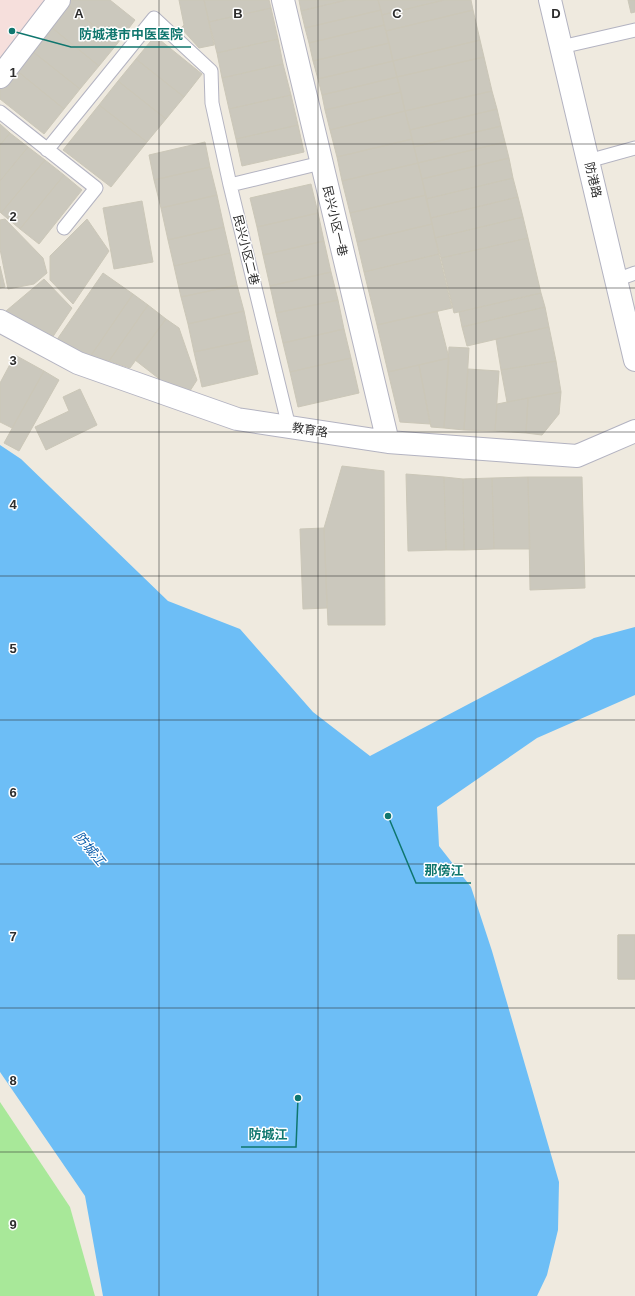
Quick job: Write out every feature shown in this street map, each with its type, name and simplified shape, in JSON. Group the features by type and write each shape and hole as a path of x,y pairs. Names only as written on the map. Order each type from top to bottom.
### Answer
{"street":[{"path":"0,77 59,0"},
{"name":"民兴小区一巷","path":"283,0 388,442"},
{"name":"防港路","path":"550,0 588,161 626,276 635,360"},
{"name":"教育路","path":"0,321 78,364 237,419 388,442 577,456 635,432"}],"lane":[{"name":"民兴小区二巷","path":"47,150 154,18 211,71 212,103 230,185 289,427"},
{"path":"561,47 635,30"},
{"path":"0,112 96,188 64,228"},
{"path":"588,161 635,148"},
{"path":"230,185 322,163"}],"shaded area":[{"path":"0,0 47,0 0,62"}],"green space":[{"path":"0,1102 70,1207 95,1296 0,1296"}],"water":[{"path":"0,445 21,459 168,601 240,629 313,712 370,756 594,638 635,627 635,695 537,738 437,807 439,846 471,887 492,951 559,1182 558,1230 547,1275 537,1296 103,1296 85,1196 0,1072"}],"building":[{"path":"72,0 110,0 135,20 117,44 68,5"},
{"path":"179,0 204,0 214,45 199,48 181,28 184,25"},
{"path":"204,0 269,0 271,8 209,22"},
{"path":"299,0 346,0 301,11"},
{"path":"346,0 378,0 381,10 305,28 301,11"},
{"path":"378,0 444,0 382,15"},
{"path":"444,0 471,0 473,10 386,31 382,15"},
{"path":"628,0 635,0 635,12 631,13"},
{"path":"68,5 117,44 99,66 51,27"},
{"path":"271,8 278,39 217,53 209,22"},
{"path":"381,10 384,25 309,43 305,28"},
{"path":"473,10 480,40 393,61 386,31"},
{"path":"384,25 389,43 313,61 309,43"},
{"path":"51,27 99,66 80,89 32,51"},
{"path":"155,36 202,74 184,97 136,59"},
{"path":"278,39 283,64 222,78 217,53"},
{"path":"480,40 484,57 397,77 393,61"},
{"path":"389,43 393,61 318,79 313,61"},
{"path":"32,51 80,89 64,109 16,70"},
{"path":"484,57 492,91 405,111 397,77"},
{"path":"136,59 184,97 166,119 118,81"},
{"path":"393,61 397,77 322,95 318,79"},
{"path":"283,64 291,95 229,109 222,78"},
{"path":"16,70 64,109 44,134 0,99 0,90"},
{"path":"397,77 401,92 325,110 322,95"},
{"path":"118,81 166,119 147,142 99,105"},
{"path":"492,91 497,109 410,130 405,111"},
{"path":"401,92 405,111 330,130 325,110"},
{"path":"291,95 298,125 236,139 229,109"},
{"path":"99,105 147,142 111,187 63,150"},
{"path":"497,109 501,126 414,147 410,130"},
{"path":"405,111 412,139 337,157 330,130"},
{"path":"0,124 10,133 0,145"},
{"path":"298,125 304,152 242,166 236,139"},
{"path":"501,126 505,142 418,163 414,147"},
{"path":"10,133 28,147 0,181 0,145"},
{"path":"412,139 418,163 342,181 337,157"},
{"path":"205,142 210,167 154,180 149,155"},
{"path":"505,142 509,158 422,179 418,163"},
{"path":"28,147 45,160 1,213 0,181"},
{"path":"509,158 513,178 426,199 422,179"},
{"path":"45,160 64,175 20,229 1,213"},
{"path":"418,163 426,195 350,213 342,181"},
{"path":"210,167 217,195 161,208 154,180"},
{"path":"64,175 82,190 39,244 20,229"},
{"path":"513,178 518,197 431,218 426,199"},
{"path":"311,184 318,213 257,227 250,198"},
{"path":"217,195 224,227 168,240 161,208"},
{"path":"426,195 432,224 357,242 350,213"},
{"path":"518,197 523,217 435,238 431,218"},
{"path":"142,201 153,262 114,269 103,208"},
{"path":"318,213 324,241 263,255 257,227"},
{"path":"523,217 528,238 441,258 435,238"},
{"path":"5,219 43,258 47,273 34,284 8,289 0,249 0,220"},
{"path":"87,219 109,251 73,304 50,280 50,256"},
{"path":"432,224 439,254 364,272 357,242"},
{"path":"224,227 230,253 174,266 168,240"},
{"path":"528,238 541,293 454,313 441,258"},
{"path":"324,241 331,272 270,286 263,255"},
{"path":"230,253 237,285 181,297 174,266"},
{"path":"439,254 452,308 377,325 364,272"},
{"path":"0,266 5,287 0,288"},
{"path":"331,272 338,300 276,313 270,286"},
{"path":"103,273 133,294 90,357 56,341"},
{"path":"44,279 72,308 50,341 6,311"},
{"path":"237,285 244,311 188,324 181,297"},
{"path":"541,293 545,307 462,327 459,312"},
{"path":"133,294 148,305 109,361 90,357"},
{"path":"338,300 344,329 283,343 276,313"},
{"path":"148,305 166,319 130,368 109,361"},
{"path":"545,307 549,327 467,346 462,327"},
{"path":"244,311 250,340 194,352 188,324"},
{"path":"437,311 449,358 388,372 377,325"},
{"path":"166,319 179,328 197,380 188,394 171,388 135,360"},
{"path":"549,327 556,361 501,370 496,339"},
{"path":"344,329 351,358 290,372 283,343"},
{"path":"250,340 258,374 202,387 194,352"},
{"path":"449,347 469,348 464,430 444,428"},
{"path":"15,355 44,371 12,428 0,422 0,383"},
{"path":"351,358 359,393 298,407 290,372"},
{"path":"449,358 444,428 431,427 419,365"},
{"path":"556,361 561,392 507,402 501,370"},
{"path":"419,365 430,424 400,422 388,372"},
{"path":"468,369 499,371 495,431 464,430"},
{"path":"44,371 59,380 19,451 4,443"},
{"path":"80,389 97,425 46,450 35,427 69,411 63,397"},
{"path":"561,392 559,414 542,435 526,433 528,398"},
{"path":"528,398 526,433 495,431 497,404"},
{"path":"342,466 384,471 385,625 328,625 324,528"},
{"path":"406,474 444,477 446,550 408,551"},
{"path":"444,477 463,479 464,550 446,550"},
{"path":"528,477 530,549 494,549 492,478"},
{"path":"528,477 582,477 585,588 530,590"},
{"path":"492,478 494,549 464,550 463,479"},
{"path":"324,528 327,608 303,609 300,529"},
{"path":"618,935 635,935 635,979 618,979"},
{"path":"618,935 635,935 635,979 618,979"}],"place":[{"name":"防城港市中医医院","path":"12,31"},
{"name":"那傍江","path":"388,816"},
{"name":"防城江","path":"298,1098"}]}
